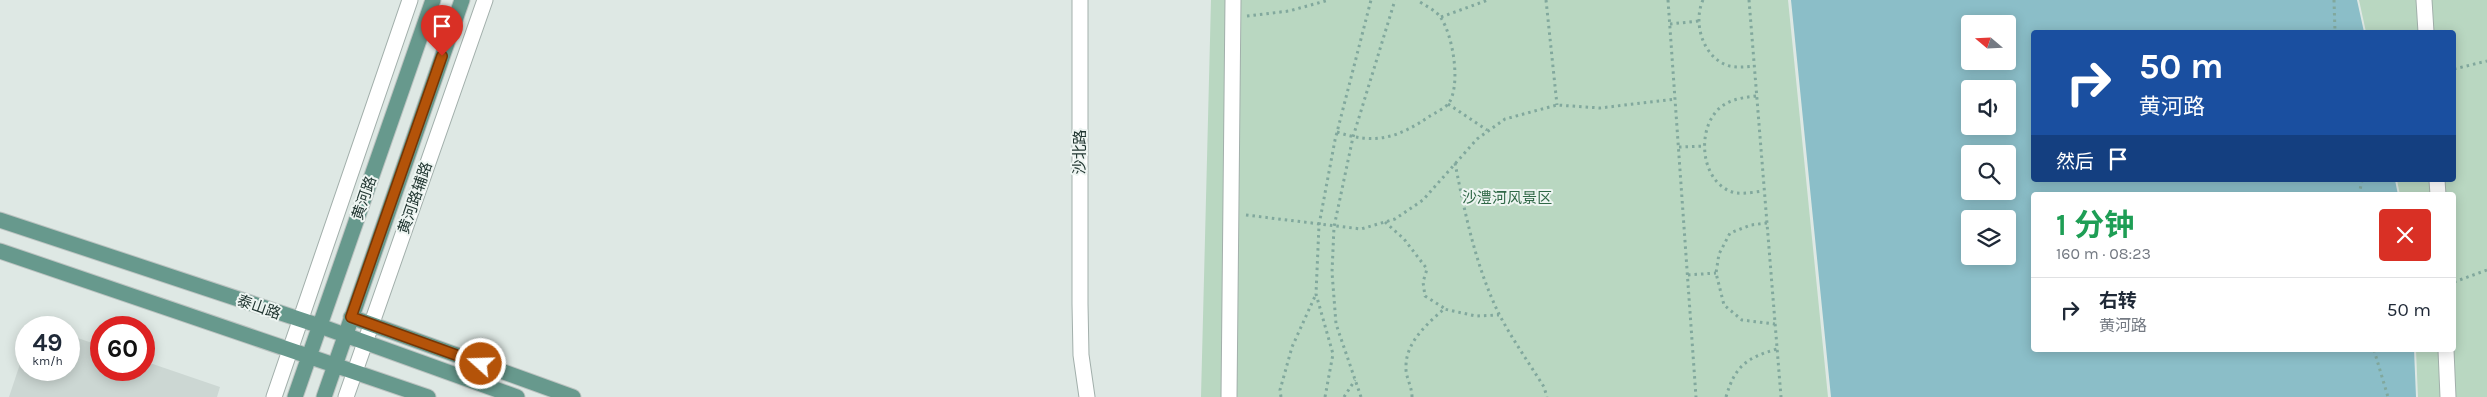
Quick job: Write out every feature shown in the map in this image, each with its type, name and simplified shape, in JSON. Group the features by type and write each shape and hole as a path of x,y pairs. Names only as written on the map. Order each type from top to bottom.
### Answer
{"main road":[{"name":"黄河路","path":"295,397 433,0"},
{"name":"黄河路","path":"324,397 462,0"},
{"name":"泰山路","path":"0,220 320,326 517,397"},
{"path":"0,252 428,397"},
{"path":"351,317 573,397"}],"street":[{"path":"274,397 410,0"},
{"name":"黄河路辅路","path":"346,397 484,0"},
{"name":"沙北路","path":"1080,0 1080,355 1088,397"},
{"path":"1229,397 1233,0"},
{"path":"2424,0 2426,30"},
{"path":"2446,352 2448,397"}],"path":[{"path":"1233,17 1290,11 1330,0"},
{"path":"1325,397 1333,354 1316,294 1319,225 1337,132 1371,0"},
{"path":"1361,397 1336,324 1332,272 1334,227 1353,137 1395,0"},
{"path":"1337,132 1353,137 1387,139 1408,131 1448,104 1454,86 1454,51 1441,17 1417,0"},
{"path":"1441,17 1488,0"},
{"path":"1546,0 1558,105"},
{"path":"1668,0 1696,397"},
{"path":"1703,0 1700,7 1699,28 1706,47 1724,64 1736,67 1754,66"},
{"path":"1749,0 1781,397"},
{"path":"2334,0 2335,30"},
{"path":"1670,24 1699,21"},
{"path":"2456,69 2487,61"},
{"path":"1756,96 1734,99 1715,114 1705,136 1706,164 1718,183 1736,193 1763,192"},
{"path":"1231,213 1361,229 1395,219 1423,200 1454,162 1487,130 1505,119 1558,105 1600,108 1676,99"},
{"path":"1448,104 1487,130"},
{"path":"1679,147 1705,146"},
{"path":"1454,162 1466,221 1485,280 1500,315 1544,386 1547,397"},
{"path":"1385,222 1404,239 1427,269 1423,282 1425,296 1444,308 1476,316 1500,315"},
{"path":"1767,223 1751,225 1730,233 1719,254 1716,273 1724,305 1742,320 1775,324"},
{"path":"2456,281 2487,270"},
{"path":"1688,275 1716,273"},
{"path":"1281,397 1280,390 1292,347 1316,294"},
{"path":"1412,397 1405,367 1408,349 1427,324 1444,308"},
{"path":"1726,397 1731,381 1743,363 1777,349"},
{"path":"2375,352 2388,397"},
{"path":"1344,397 1355,379"}],"shaded area":[{"path":"80,339 90,342 90,381 155,381 155,365 220,387 217,397 9,397 15,379 15,381 80,381"}],"green space":[{"name":"沙澧河风景区","path":"1211,0 1788,0 1828,397 1201,397"},
{"path":"2359,0 2487,0 2487,397 2418,397 2416,352 2456,352 2456,192 2399,192 2397,182 2456,182 2456,30 2366,30"}],"water":[{"path":"1791,0 2357,0 2364,30 2031,30 2031,182 2395,182 2397,192 2031,192 2031,352 2414,352 2416,397 1831,397"}],"route":[{"path":"442,56 351,317 481,364"}]}
